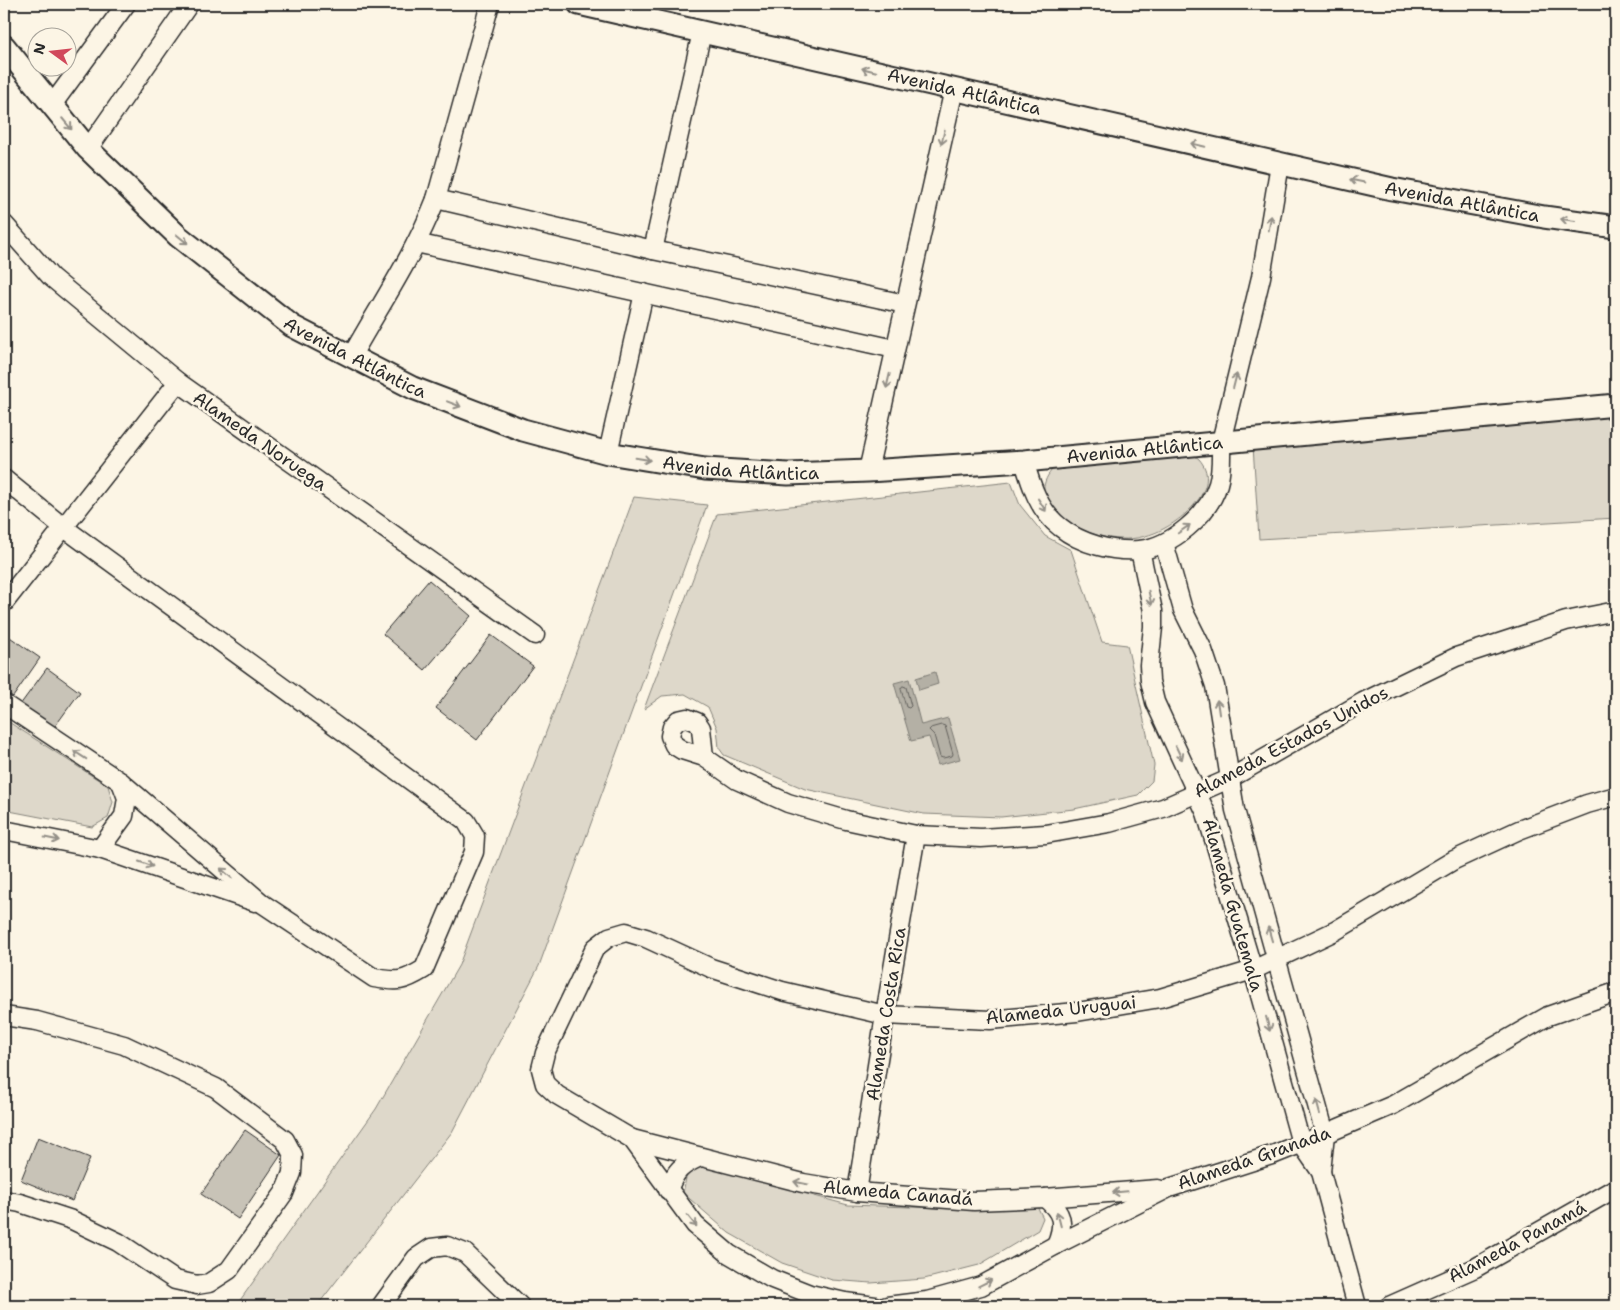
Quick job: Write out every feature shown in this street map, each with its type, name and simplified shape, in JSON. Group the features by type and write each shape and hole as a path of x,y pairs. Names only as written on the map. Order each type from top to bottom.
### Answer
{"street":[{"path":"52,106 126,4"},
{"path":"88,149 189,4"},
{"path":"351,357 416,243 436,199 490,4"},
{"name":"Avenida Atlântica","path":"579,4 1280,164 1544,217 1616,227"},
{"path":"652,250 702,32"},
{"name":"Avenida Atlântica","path":"4,46 88,149 178,236 292,326 413,388 523,430 608,453 705,469 788,474 868,471 1024,461 1616,405"},
{"path":"868,471 954,89"},
{"path":"1024,461 1031,484 1042,507 1059,527 1084,542 1110,549 1140,550 1164,543 1190,526 1209,505 1219,484 1221,442 1261,277 1280,164"},
{"path":"436,199 652,250 905,304"},
{"name":"Alameda Noruega","path":"4,224 51,277 178,382 535,635"},
{"path":"416,243 895,349"},
{"path":"608,453 644,293"},
{"path":"4,603 178,382"},
{"path":"4,479 63,527 466,821 475,836 474,852 424,969 409,978 394,982 374,978 263,904 121,782 4,704"},
{"name":"Alameda Guatemala","path":"1164,543 1183,610 1203,650 1215,686 1235,810 1325,1134 1321,1172"},
{"name":"Alameda Guatemala","path":"1140,550 1153,611 1149,665 1155,702 1206,813 1253,970 1301,1144 1321,1172 1358,1306"},
{"name":"Alameda Estados Unidos","path":"704,757 737,780 788,803 846,820 916,835 981,838 1046,834 1109,823 1162,808 1229,779 1363,702 1456,657 1566,621 1616,611"},
{"path":"100,848 124,816 127,798 121,782"},
{"name":"Alameda Uruguai","path":"632,1139 557,1095 545,1084 541,1069 545,1053 595,948 609,937 626,932 646,938 711,968 782,991 885,1015 990,1020 1077,1012 1160,998 1253,970 1335,931 1454,860 1519,830 1587,804 1616,796"},
{"path":"4,830 100,848 263,904"},
{"name":"Alameda Costa Rica","path":"857,1192 916,835"},
{"name":"Alameda Granada","path":"887,1306 927,1301 980,1286 1056,1244 1168,1188 1275,1154 1393,1105 1548,1016 1616,992"},
{"path":"4,1016 37,1021 124,1044 216,1088 285,1140 293,1155 292,1173 284,1193 229,1270 209,1283 197,1285 175,1280 118,1242 72,1220 20,1203 4,1200"},
{"path":"632,1139 694,1225 729,1254 772,1279 810,1294 844,1302 874,1306"},
{"name":"Alameda Canadá","path":"632,1139 803,1183 857,1192 974,1200 1045,1198 1168,1188"},
{"path":"668,1190 675,1174 686,1163 700,1157"},
{"name":"Alameda Panamá","path":"1389,1306 1475,1268 1616,1188"},
{"path":"1045,1198 1055,1207 1061,1219 1062,1232 1056,1244"},
{"path":"381,1306 416,1258 431,1248 447,1246 465,1253 520,1306"}],"shaded area":[{"path":"1616,412 1616,518 1259,539 1253,446"},
{"path":"1183,450 1199,459 1205,469 1204,489 1199,499 1183,516 1160,531 1149,535 1132,539 1121,539 1101,536 1082,530 1057,512 1044,495 1046,479 1057,465"},
{"path":"1011,482 1020,505 1045,536 1071,550 1102,642 1127,645 1154,765 1152,781 1138,795 1074,809 1001,817 924,814 805,789 724,755 719,748 717,728 708,707 685,694 662,696 644,709 717,514"},
{"path":"634,497 707,505 539,966 452,1132 317,1306 236,1306 376,1109 459,965"},
{"path":"4,719 108,786 113,802 108,818 92,827 4,810"},
{"path":"706,1167 848,1205 972,1209 1028,1200 1038,1208 1043,1218 1038,1230 979,1265 924,1279 871,1283 832,1280 782,1263 729,1233 683,1193 686,1178 692,1169"}],"water":[{"path":"935,672 938,684 919,690 916,678"},
{"path":"909,679 921,725 948,718 960,759 938,765 929,737 911,741 894,683"}],"building":[{"path":"429,580 471,616 425,670 383,634"},
{"path":"4,633 40,658 13,697 4,691"},
{"path":"491,635 533,666 477,740 436,708"},
{"path":"47,668 80,692 53,729 20,705"},
{"path":"245,1130 281,1155 238,1219 201,1194"},
{"path":"38,1137 90,1158 72,1201 21,1180"}]}
